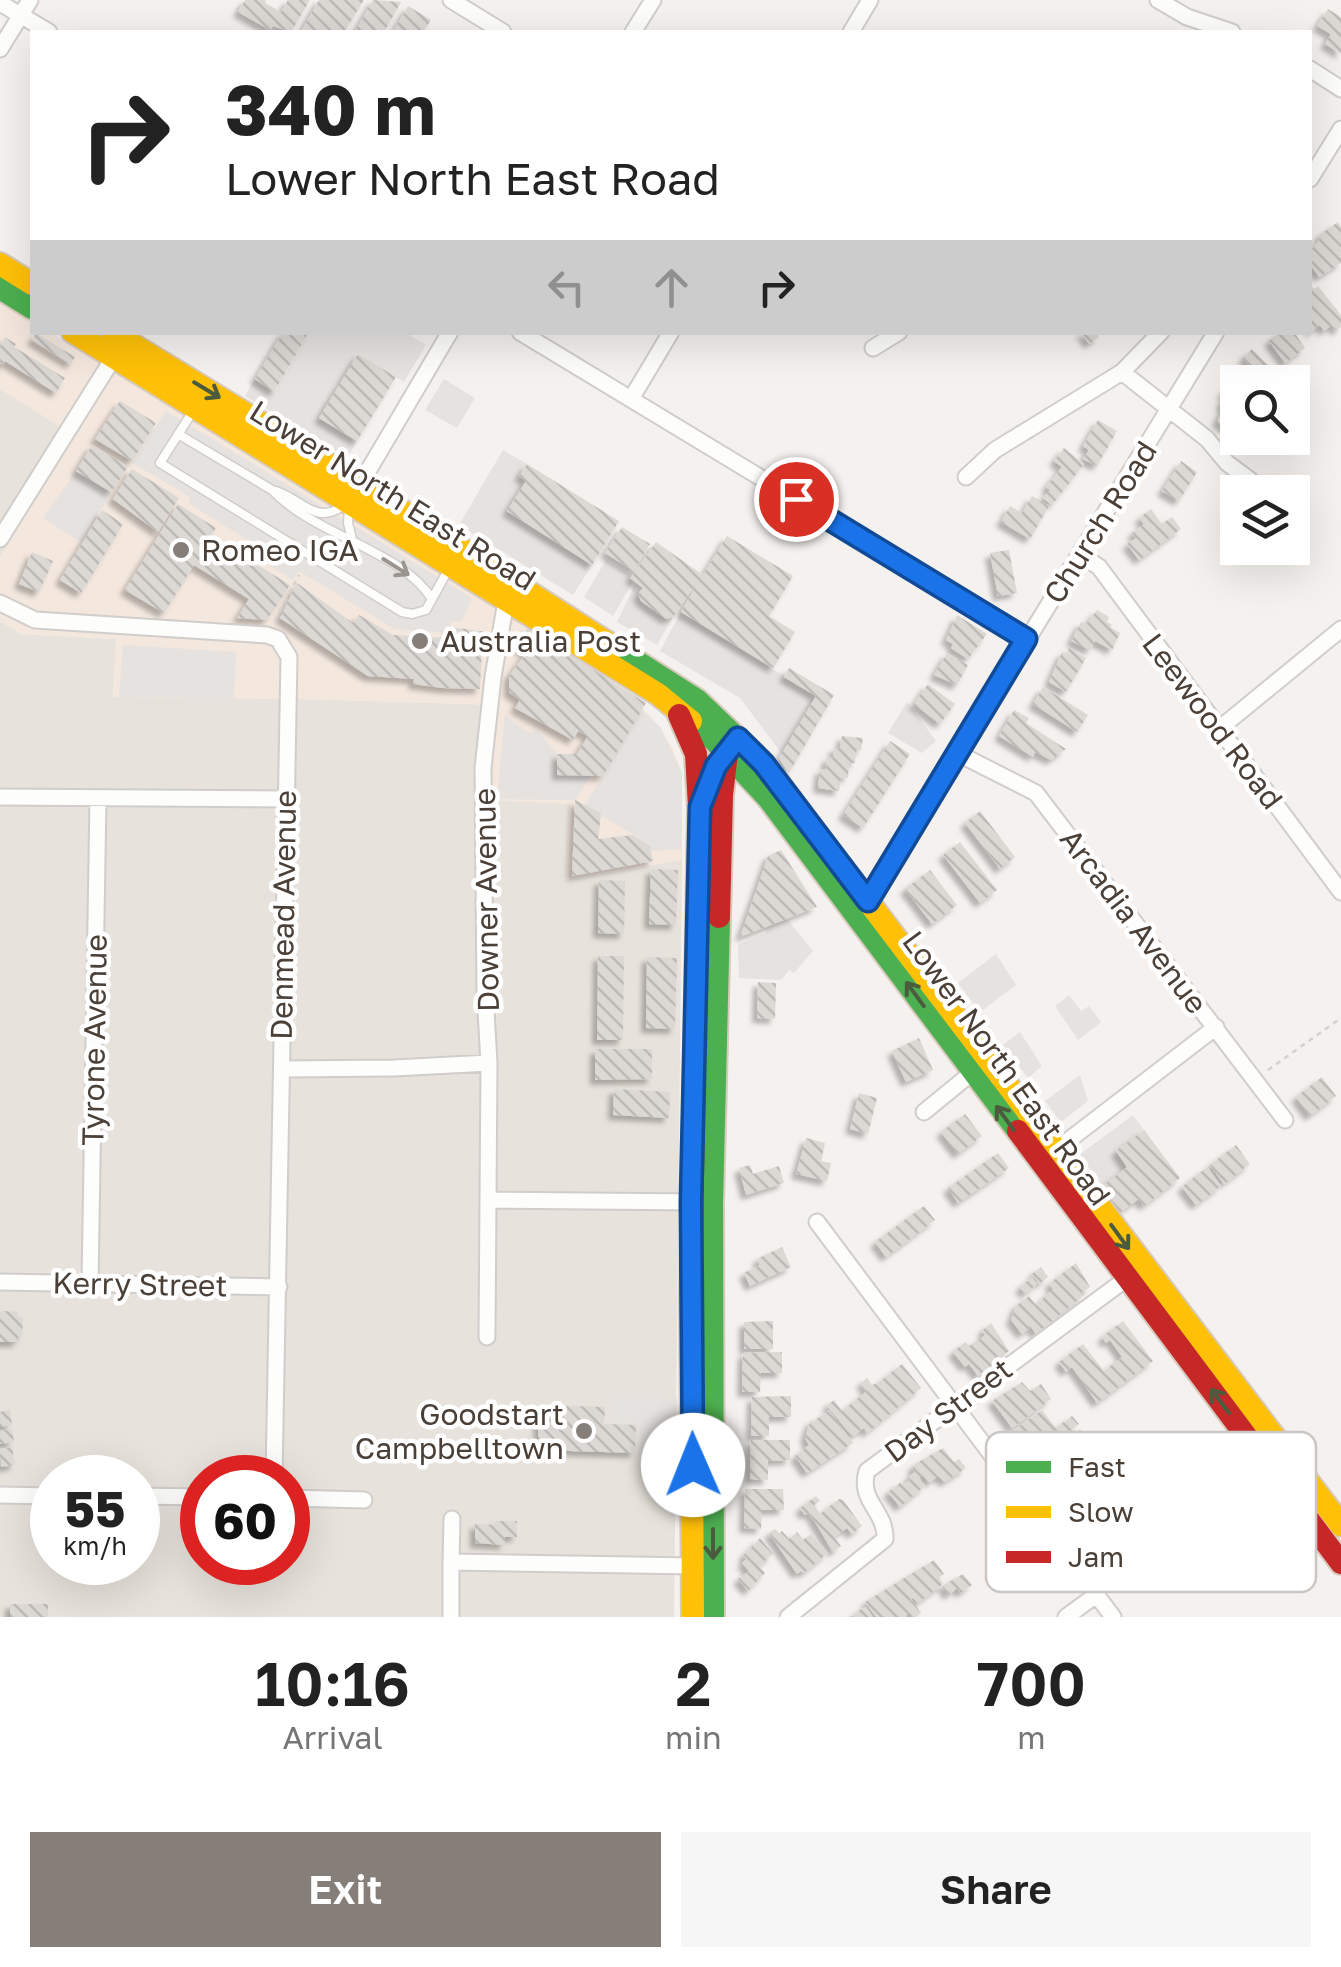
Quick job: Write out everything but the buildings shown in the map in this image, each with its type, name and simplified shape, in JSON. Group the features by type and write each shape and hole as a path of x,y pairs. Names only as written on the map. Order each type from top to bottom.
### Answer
{"main road":[{"path":"0,264 30,283"},
{"path":"0,288 30,307"},
{"name":"Lower North East Road","path":"85,335 116,343 355,493 664,678 697,700 733,746"},
{"name":"Lower North East Road","path":"116,343 195,407 355,493 450,565 764,764 863,908 1247,1432"},
{"path":"677,710 696,754 700,807 702,1202 714,1617"},
{"path":"700,807 716,766 733,746"},
{"path":"693,1617 702,1202 722,795 733,746"},
{"name":"Lower North East Road","path":"1134,1273 1265,1432"},
{"name":"Lower North East Road","path":"1316,1495 1341,1525"},
{"name":"Lower North East Road","path":"1316,1528 1341,1563"}],"street":[{"path":"0,49 30,0"},
{"path":"451,0 501,30"},
{"path":"634,30 653,0"},
{"path":"852,30 870,0"},
{"path":"1158,0 1226,30"},
{"path":"0,3 46,30"},
{"path":"1312,70 1341,89"},
{"path":"1312,177 1341,128"},
{"path":"355,493 448,335"},
{"path":"525,335 1026,639"},
{"path":"631,399 668,335"},
{"path":"873,348 894,335"},
{"path":"966,478 995,450 1122,372 1159,335"},
{"name":"Church Road","path":"863,908 1214,335"},
{"path":"0,540 116,343"},
{"path":"1122,372 1207,439 1243,475"},
{"name":"Leewood Road","path":"1081,554 1099,567 1341,892"},
{"name":"Downer Avenue","path":"488,1337 489,1063 483,768 506,601"},
{"path":"0,603 36,620 267,636"},
{"path":"1218,728 1341,629"},
{"name":"Denmead Avenue","path":"267,636 278,639 288,657 275,1455"},
{"name":"Arcadia Avenue","path":"957,753 1036,793 1285,1120"},
{"path":"0,798 284,799"},
{"name":"Tyrone Avenue","path":"90,1283 98,798"},
{"path":"1048,1157 1216,1027"},
{"path":"282,1069 489,1063"},
{"path":"924,1112 981,1066"},
{"path":"488,1200 702,1202"},
{"path":"816,1222 986,1450"},
{"name":"Day Street","path":"788,1617 884,1539 884,1526 864,1492 867,1471 1134,1273"},
{"name":"Kerry Street","path":"0,1282 279,1287"},
{"path":"0,1496 30,1496"},
{"path":"310,1499 364,1500"},
{"path":"451,1617 452,1519"},
{"path":"451,1562 694,1566"},
{"path":"1094,1592 1113,1617"},
{"path":"1066,1617 1096,1595"}],"lane":[{"path":"195,407 160,463 402,612 426,610 450,565"},
{"path":"178,434 319,514 327,515 355,493"},
{"path":"272,490 282,501 422,583 432,599"},
{"path":"353,543 348,524 355,493"}],"path":[{"path":"267,636 299,575"},
{"path":"1255,1080 1341,1018"}],"shaded area":[{"path":"0,301 30,320 30,335 54,335 513,617 651,716 672,747 682,773 682,860 567,880 570,804 490,800 496,705 113,697 116,639 21,634 0,621 0,557 75,436 0,389"},
{"path":"308,335 409,335 426,345 404,382 358,354 319,418 357,441 347,458 245,396 255,379 275,392"},
{"path":"444,379 475,398 457,428 425,410"},
{"path":"0,389 76,436 0,557"},
{"path":"166,411 472,598 462,621 451,622 448,633 395,629 299,571 293,580 249,553 254,544 190,504 189,496 132,463"},
{"path":"503,450 527,464 519,476 526,481 507,512 592,565 573,595 459,525"},
{"path":"76,471 111,492 82,543 43,518"},
{"path":"606,560 635,578 613,616 584,597"},
{"path":"633,589 673,617 657,645 617,622"},
{"path":"681,612 816,696 782,754 740,698 660,651"},
{"path":"0,621 21,634 116,639 113,697 497,705 570,803 567,879 682,860 674,1617 0,1617"},
{"path":"123,645 236,652 234,698 119,697"},
{"path":"907,702 936,741 922,753 888,733"},
{"path":"642,710 661,728 682,773 682,849 651,851 650,845 585,805"},
{"path":"505,715 528,732 538,731 557,754 557,775 591,776 575,800 497,799"},
{"path":"787,919 813,951 794,973 789,970 781,980 739,978 738,945"},
{"path":"996,954 1016,985 980,1012 958,983"},
{"path":"1069,995 1081,1011 1089,1006 1101,1022 1078,1040 1055,1006"},
{"path":"1020,1032 1042,1066 1028,1078 1003,1045"},
{"path":"1080,1075 1088,1101 1061,1122 1045,1101"},
{"path":"1133,1115 1144,1130 1116,1151 1127,1167 1103,1186 1079,1155"},
{"path":"610,1397 677,1399 678,1455 636,1455 638,1423 610,1423"}],"traffic: fast":[{"path":"0,288 30,307"},
{"path":"614,647 697,700 764,764 800,812"},
{"path":"691,721 768,798 1018,1131"},
{"path":"713,1617 712,1202 719,917"}],"traffic: slow":[{"path":"0,264 30,283"},
{"path":"78,335 658,694 691,721"},
{"path":"117,335 360,484 614,647"},
{"path":"870,904 1270,1432"},
{"path":"691,1300 693,1617"},
{"path":"1316,1492 1341,1525"}],"traffic: jam":[{"path":"679,715 696,754 699,807 691,1300"},
{"path":"719,917 727,753"},
{"path":"1018,1131 1243,1432"},
{"path":"1316,1530 1341,1563"}],"place":[{"name":"Romeo IGA","path":"181,550"},
{"name":"Australia Post","path":"420,641"},
{"name":"Goodstart Campbelltown","path":"584,1431"}],"route":[{"path":"693,1465 691,1202 700,807 711,777 738,738 764,764 868,901 1026,639 796,499"}]}
